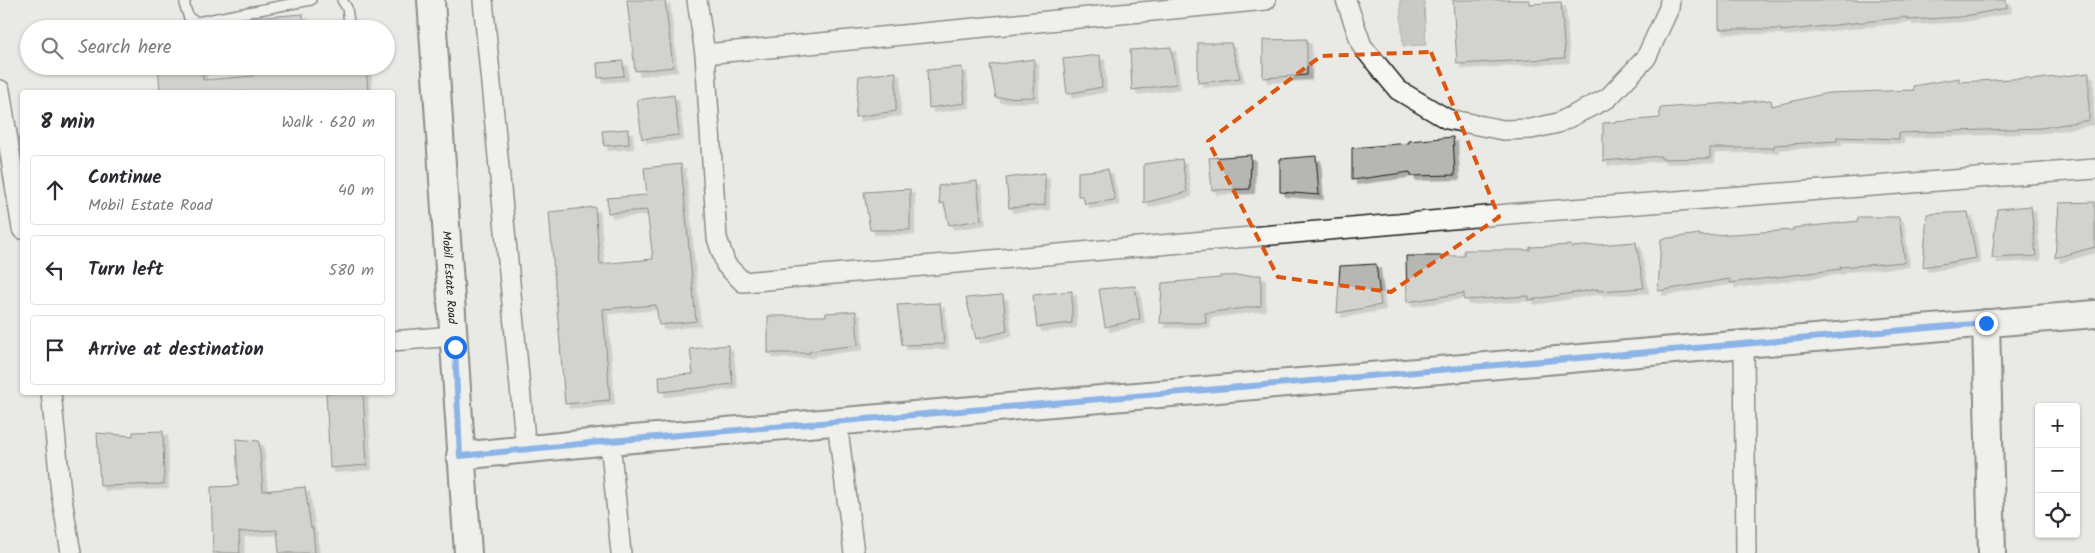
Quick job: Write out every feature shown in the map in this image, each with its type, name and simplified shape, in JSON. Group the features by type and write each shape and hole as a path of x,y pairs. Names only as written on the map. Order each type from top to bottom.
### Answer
{"street":[{"name":"Mobil Estate Road","path":"431,0 454,336 460,456 468,553"},
{"path":"483,0 526,450"},
{"path":"697,0 705,54 717,238 726,265 743,282 1530,212 2095,169"},
{"path":"705,54 1266,0"},
{"path":"1346,0 1362,46 1398,90 1447,119 1503,130 1531,129 1558,123 1608,98 1646,58 1669,8 1670,0"},
{"path":"0,90 20,216"},
{"path":"460,456 610,441 2095,314"},
{"path":"1986,323 1992,553"},
{"path":"395,341 454,336"},
{"path":"1744,344 1746,553"},
{"path":"51,395 61,493 71,553"},
{"path":"837,422 854,553"},
{"path":"610,441 621,553"}],"lane":[{"path":"185,0 185,7 189,18 193,20"},
{"path":"207,20 311,0"},
{"path":"342,0 347,8 349,20"}],"highlighted area":[{"path":"1431,52 1499,217 1391,292 1278,277 1208,141 1321,56"}],"shaded area":[{"path":"1400,0 1424,0 1426,45 1403,46"}],"building":[{"path":"627,0 665,0 673,67 635,71"},
{"path":"1453,0 1529,0 1529,4 1561,2 1565,58 1457,64"},
{"path":"1719,0 2006,0 2007,8 1960,17 1908,20 1908,17 1781,31 1781,29 1719,29"},
{"path":"303,14 303,20 251,20 251,18"},
{"path":"1307,39 1307,75 1263,78 1263,40"},
{"path":"1198,43 1231,43 1240,78 1198,83"},
{"path":"1171,47 1176,84 1132,90 1130,50"},
{"path":"1100,55 1102,87 1067,94 1063,59"},
{"path":"1034,59 1034,97 996,98 990,65"},
{"path":"623,61 624,76 598,78 597,63"},
{"path":"962,67 965,103 929,108 927,70"},
{"path":"896,72 896,111 855,117 859,76"},
{"path":"2089,73 2089,120 2041,128 1899,133 1899,139 1837,137 1837,141 1774,145 1774,148 1710,148 1710,158 1661,159 1661,156 1603,161 1603,123 1660,118 1660,108 1771,100 1772,106 1828,93 1914,90 1913,86 1959,78 1959,82 2029,78 2030,80"},
{"path":"159,75 203,75 203,80 253,75 367,75 368,90 160,90"},
{"path":"674,95 679,135 642,139 637,100"},
{"path":"628,129 629,144 604,146 602,131"},
{"path":"1453,137 1455,175 1411,176 1410,172 1352,180 1352,148"},
{"path":"1251,155 1250,189 1212,190 1209,158"},
{"path":"1316,156 1319,195 1280,192 1280,159"},
{"path":"1182,159 1187,192 1144,203 1144,164"},
{"path":"681,164 696,321 659,325 656,305 603,309 610,400 565,404 549,212 595,207 600,264 653,259 647,210 608,213 607,198 647,195 644,168"},
{"path":"1108,169 1115,200 1085,204 1083,196 1078,196 1078,172"},
{"path":"1045,173 1045,205 1009,208 1006,178"},
{"path":"977,181 981,220 949,225 944,203 940,204 938,186"},
{"path":"910,189 910,230 870,230 864,192"},
{"path":"2095,202 2095,247 2055,258 2059,203"},
{"path":"2031,206 2036,256 1992,258 1997,209"},
{"path":"1968,212 1976,258 1923,267 1927,214"},
{"path":"1858,217 1899,217 1905,262 1840,267 1841,269 1730,283 1730,279 1658,291 1661,239 1700,234 1700,236 1793,230 1793,228 1858,221"},
{"path":"1636,242 1644,288 1598,291 1598,289 1529,300 1529,296 1464,300 1464,293 1407,302 1406,256 1464,256 1464,250 1530,250 1530,247 1571,245 1571,247"},
{"path":"1376,264 1381,305 1337,313 1340,266"},
{"path":"1261,275 1261,306 1205,313 1206,323 1160,323 1162,283 1220,278 1220,276"},
{"path":"1135,286 1140,319 1105,327 1099,289"},
{"path":"1072,291 1072,323 1037,327 1033,295"},
{"path":"1003,295 1007,331 976,339 966,298"},
{"path":"940,303 944,344 902,345 897,305"},
{"path":"856,311 858,345 810,351 810,353 768,353 768,316 826,316 826,313"},
{"path":"728,345 733,384 660,392 659,376 693,374 690,349"},
{"path":"326,395 363,395 367,465 330,468"},
{"path":"163,431 164,484 100,486 97,433 133,436 133,432"},
{"path":"236,439 259,441 263,491 305,487 311,528 313,528 315,553 279,553 277,530 239,532 240,553 213,553 211,487 238,486"}],"route":[{"path":"455,347 460,456 610,441 1986,323"}]}
